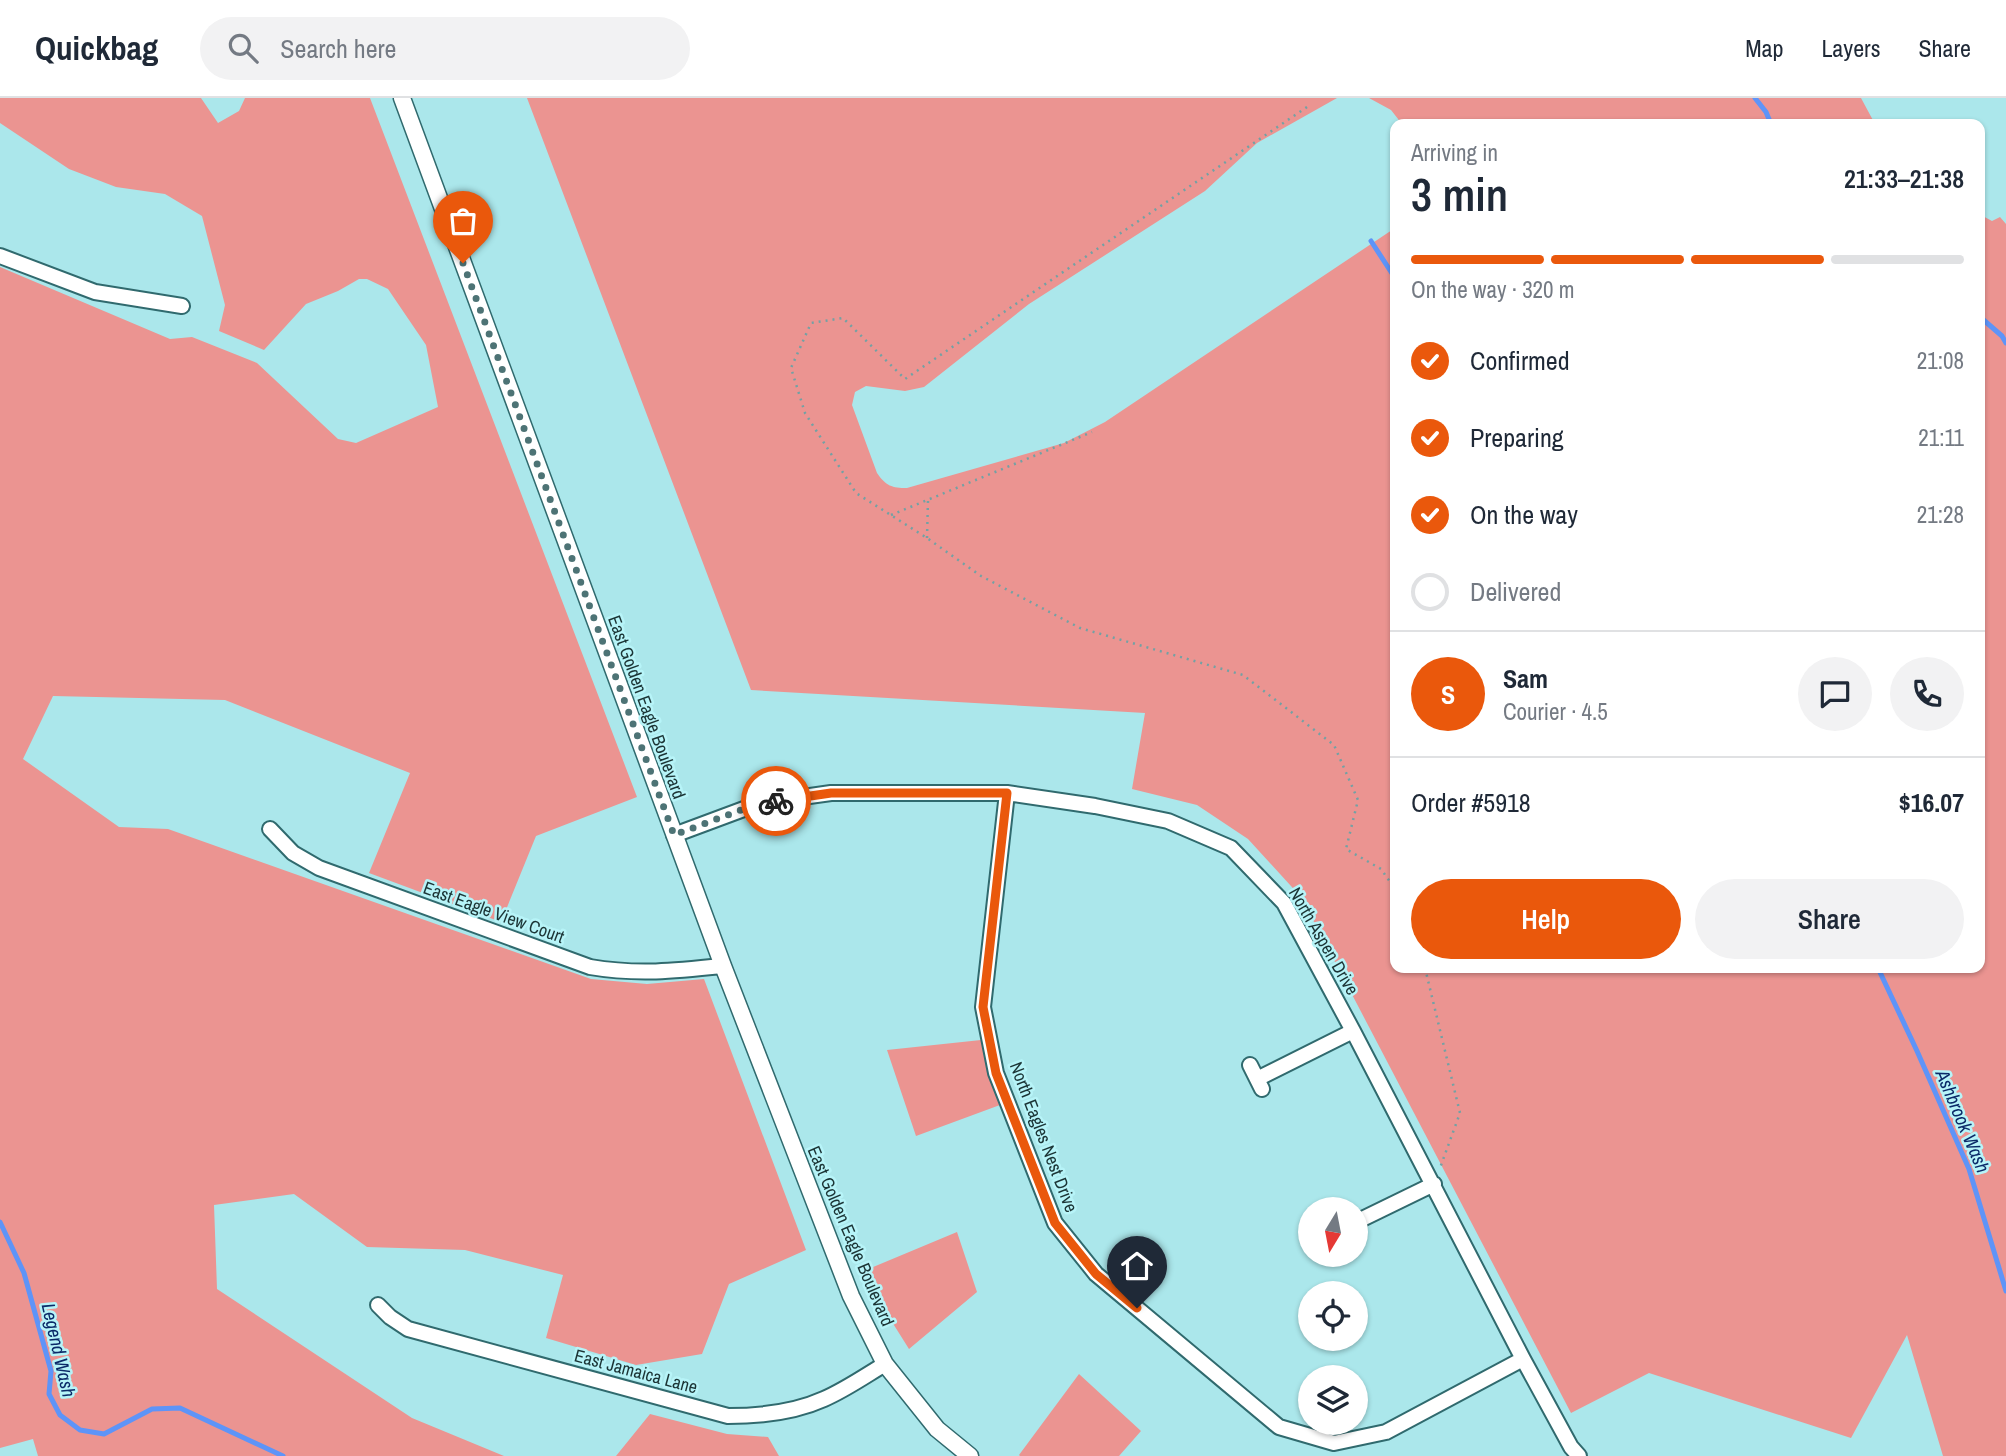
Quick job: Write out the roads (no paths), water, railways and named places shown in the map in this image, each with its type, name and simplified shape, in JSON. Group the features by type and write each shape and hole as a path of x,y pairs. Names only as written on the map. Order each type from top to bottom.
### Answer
{"street":[{"name":"East Golden Eagle Boulevard","path":"402,98 723,966 851,1296 885,1364 937,1429 970,1456"},
{"path":"0,256 95,292 182,306"},
{"name":"North Aspen Drive","path":"674,835 760,803 831,793 1007,793 1095,806 1168,821 1231,848 1284,903 1434,1184 1523,1359 1571,1447 1579,1456"},
{"name":"North Eagles Nest Drive","path":"1007,793 983,1007 996,1073 1055,1223 1096,1274 1279,1427 1334,1443 1386,1432 1523,1359"},
{"name":"East Eagle View Court","path":"270,829 293,853 319,868 590,967 652,973 723,966"},
{"path":"1250,1065 1260,1084 1353,1031"},
{"path":"1368,1216 1434,1184"},
{"name":"East Jamaica Lane","path":"378,1306 408,1329 728,1416 755,1416 797,1409 825,1399 885,1364"}],"waterway":[{"path":"1755,98 1769,119"},
{"name":"Ashbrook Wash","path":"1371,241 1390,270"},
{"path":"1985,321 2006,343"},
{"name":"Ashbrook Wash","path":"1880,973 1969,1169 2006,1291"},
{"name":"Legend Wash","path":"0,1222 24,1273 51,1371 49,1394 60,1415 80,1430 104,1434 152,1409 180,1408 283,1456"}]}
